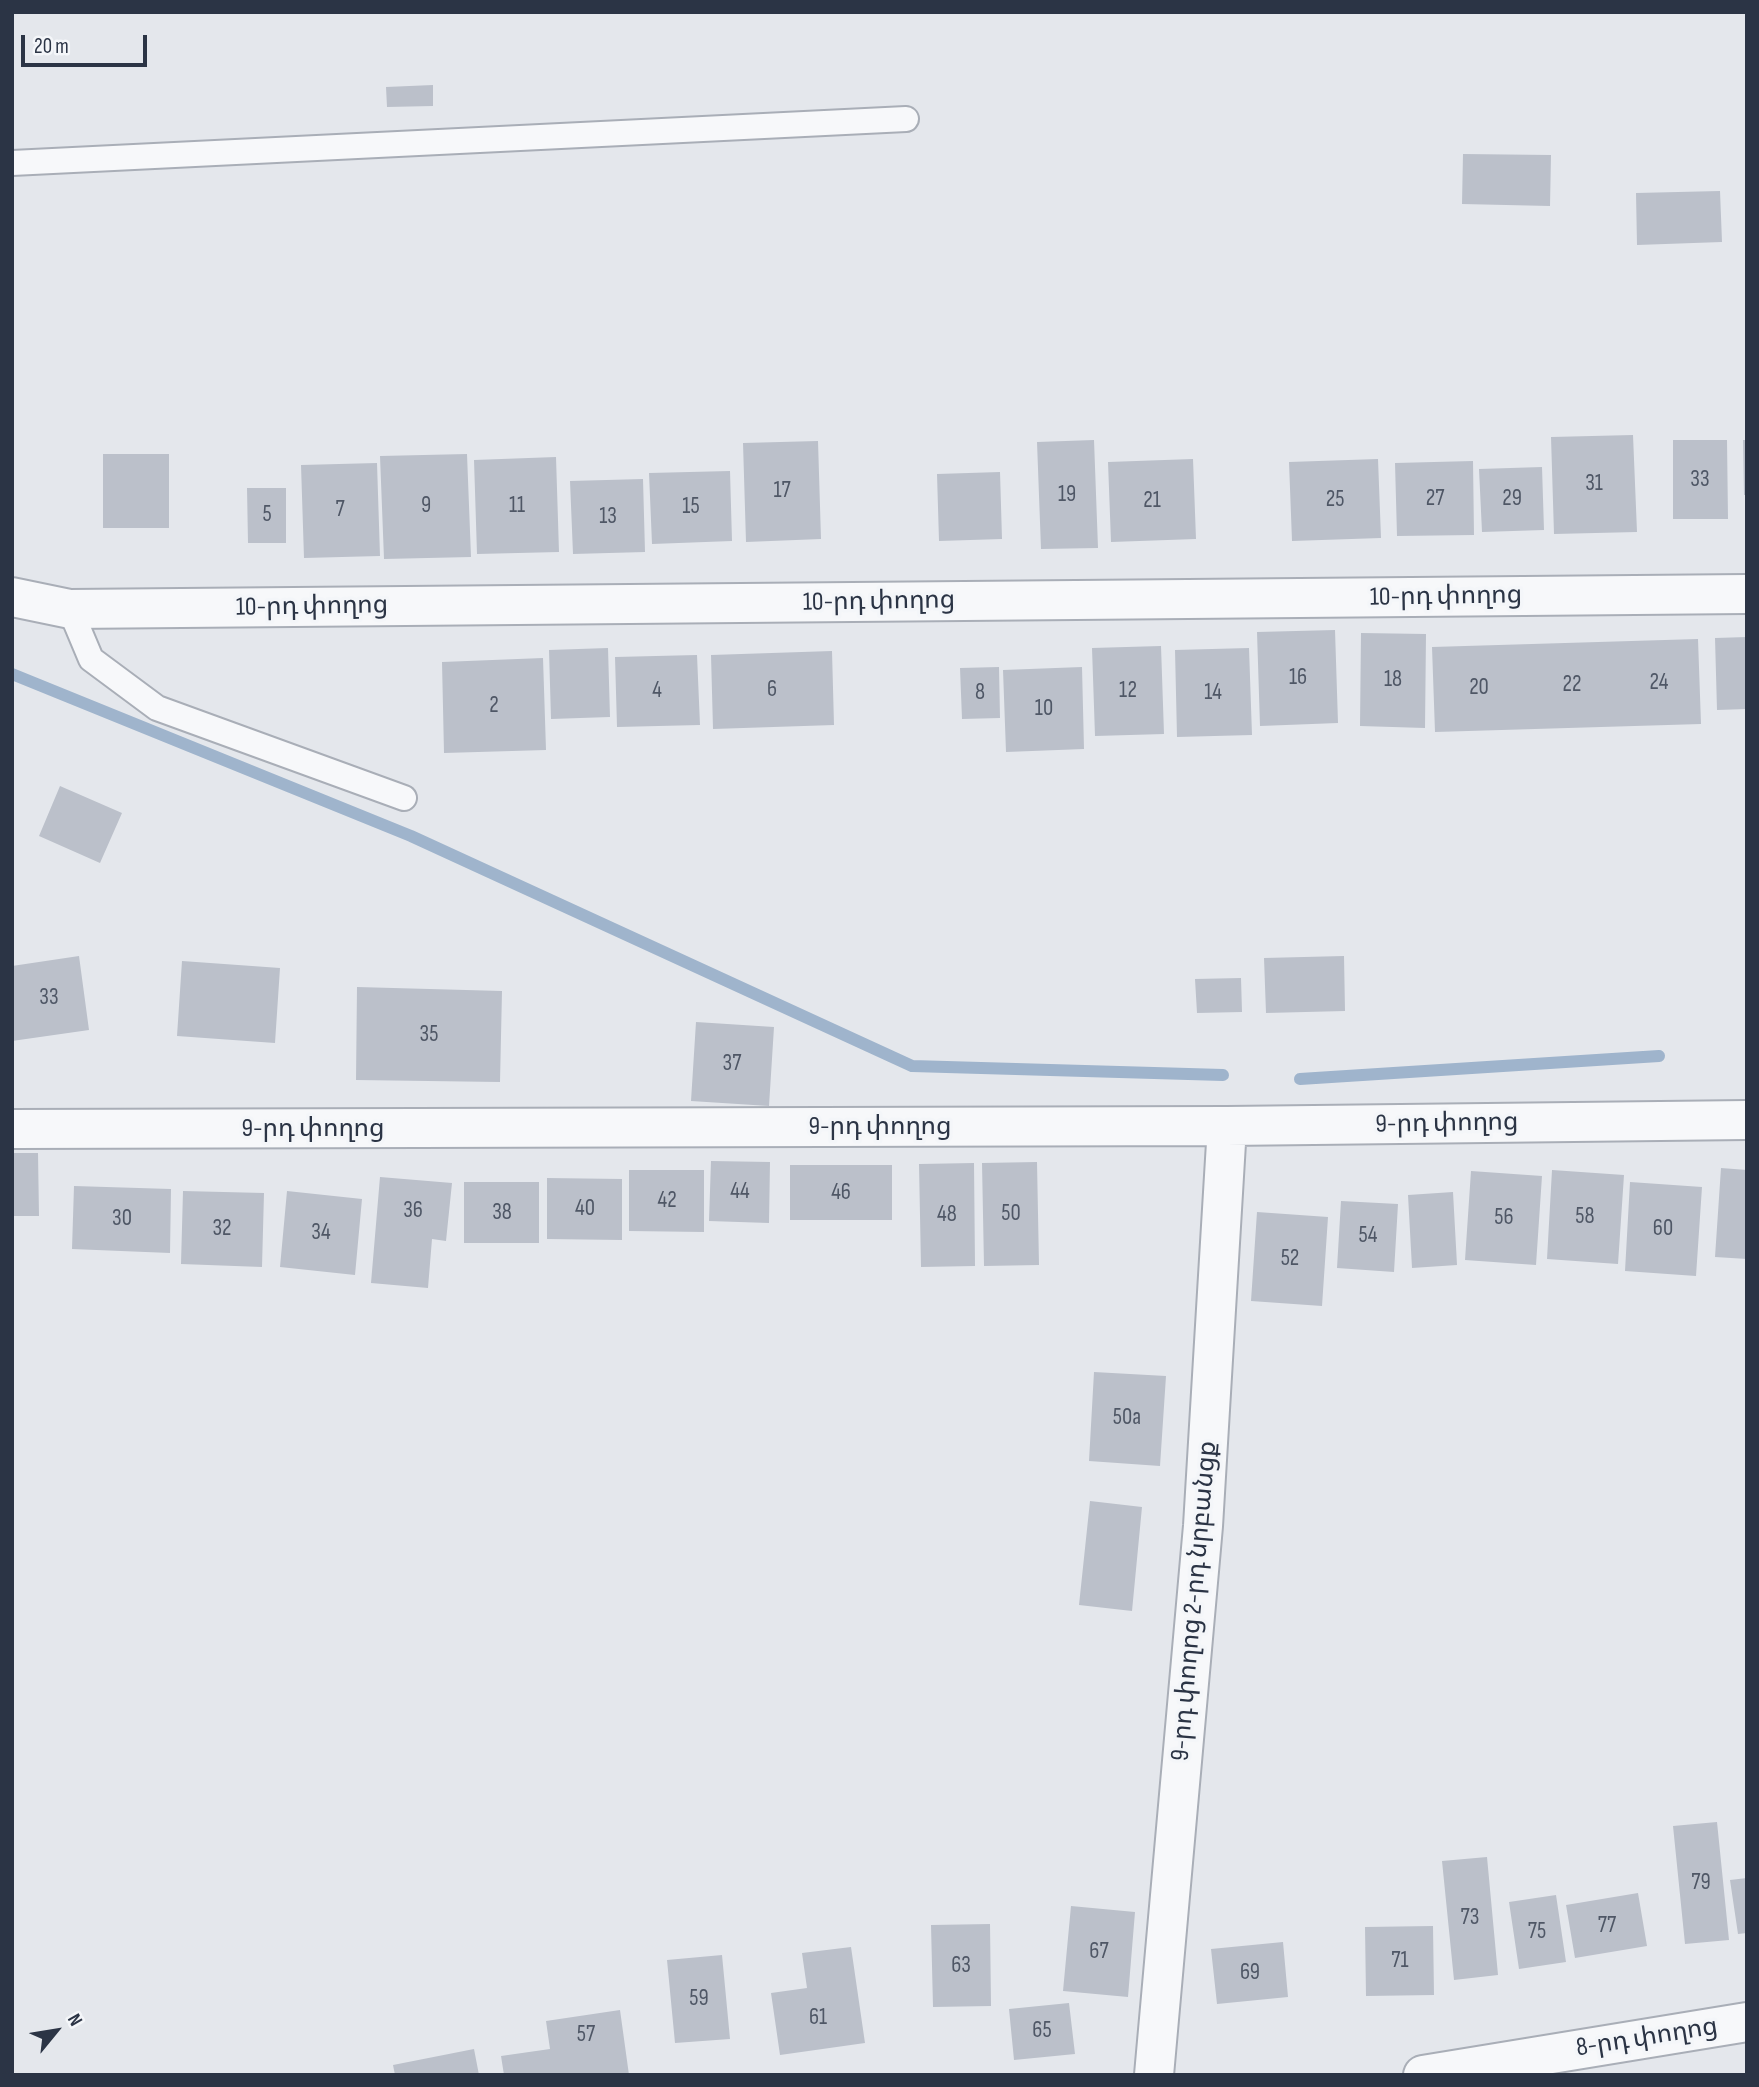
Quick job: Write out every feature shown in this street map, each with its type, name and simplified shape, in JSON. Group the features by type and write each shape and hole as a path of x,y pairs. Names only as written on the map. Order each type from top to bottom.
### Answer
{"street":[{"name":"10-րդ փողոց","path":"12,597 70,610 1747,594"},
{"name":"9-րդ փողոց","path":"12,1129 1227,1126 1747,1120"},
{"name":"9-րդ փողոց 2-րդ նրբանցք","path":"1154,2075 1203,1526 1227,1126"},
{"name":"8-րդ փողոց","path":"1423,2075 1747,2022"}],"lane":[{"path":"12,163 906,119"},
{"path":"70,610 91,659 157,708 404,798"}],"building":[{"path":"433,85 433,106 387,107 386,87"},
{"path":"1463,154 1551,155 1550,206 1462,204"},
{"path":"1720,191 1722,242 1637,245 1636,193"},
{"path":"1633,435 1637,532 1554,534 1551,437"},
{"path":"1094,440 1098,548 1041,549 1037,442"},
{"path":"1673,440 1727,440 1728,519 1673,519"},
{"path":"1743,440 1747,440 1747,495 1744,495"},
{"path":"818,441 821,539 746,542 743,443"},
{"path":"103,454 169,454 169,528 103,528"},
{"path":"467,454 471,557 384,559 380,456"},
{"path":"556,457 559,552 477,554 474,460"},
{"path":"1193,459 1196,539 1111,542 1108,462"},
{"path":"1378,459 1381,538 1292,541 1289,462"},
{"path":"1473,461 1474,535 1397,536 1395,463"},
{"path":"377,463 380,556 304,558 301,465"},
{"path":"1542,467 1544,530 1482,532 1479,469"},
{"path":"730,471 732,541 652,544 649,473"},
{"path":"1000,472 1002,539 939,541 937,474"},
{"path":"643,479 645,552 573,554 570,481"},
{"path":"247,488 286,488 286,543 248,543"},
{"path":"1335,630 1338,723 1260,726 1257,632"},
{"path":"1361,633 1426,634 1425,728 1360,726"},
{"path":"1747,637 1747,709 1717,710 1715,638"},
{"path":"1698,639 1701,724 1435,732 1432,647"},
{"path":"1161,646 1164,734 1095,736 1092,648"},
{"path":"608,648 610,717 551,719 549,650"},
{"path":"1249,648 1252,735 1177,737 1175,650"},
{"path":"832,651 834,725 713,729 711,655"},
{"path":"697,655 700,725 617,727 615,657"},
{"path":"543,658 546,750 444,753 442,662"},
{"path":"999,667 1000,718 962,719 960,668"},
{"path":"1082,667 1084,749 1006,752 1003,670"},
{"path":"60,786 122,813 100,863 39,836"},
{"path":"79,956 89,1030 12,1041 12,966"},
{"path":"1344,956 1345,1011 1266,1013 1264,958"},
{"path":"182,961 280,968 275,1043 177,1036"},
{"path":"1241,978 1242,1012 1197,1013 1195,979"},
{"path":"357,987 502,991 500,1082 356,1080"},
{"path":"696,1022 774,1027 769,1106 691,1101"},
{"path":"12,1153 38,1153 39,1216 12,1216"},
{"path":"711,1161 770,1162 769,1223 709,1221"},
{"path":"1037,1162 1039,1265 984,1266 982,1163"},
{"path":"974,1163 975,1266 921,1267 919,1164"},
{"path":"790,1165 892,1165 892,1220 790,1220"},
{"path":"1721,1168 1747,1170 1747,1259 1715,1257"},
{"path":"629,1170 704,1170 704,1232 629,1231"},
{"path":"1552,1170 1624,1175 1618,1264 1547,1259"},
{"path":"1471,1171 1542,1176 1536,1265 1465,1260"},
{"path":"380,1177 452,1183 446,1241 432,1239 428,1288 371,1283"},
{"path":"547,1178 622,1179 622,1240 547,1239"},
{"path":"464,1182 539,1182 539,1243 464,1243"},
{"path":"1630,1182 1702,1187 1696,1276 1625,1271"},
{"path":"74,1186 171,1189 170,1253 72,1249"},
{"path":"183,1191 264,1193 262,1267 181,1264"},
{"path":"287,1191 362,1199 355,1275 280,1267"},
{"path":"1453,1192 1457,1265 1412,1268 1408,1195"},
{"path":"1341,1201 1398,1204 1394,1272 1337,1268"},
{"path":"1257,1212 1328,1217 1322,1306 1251,1301"},
{"path":"1094,1372 1166,1376 1160,1466 1089,1461"},
{"path":"1090,1501 1142,1507 1132,1611 1079,1605"},
{"path":"1717,1822 1729,1940 1685,1944 1673,1826"},
{"path":"1487,1857 1498,1975 1454,1980 1442,1861"},
{"path":"1747,1878 1747,1933 1738,1934 1730,1880"},
{"path":"1638,1893 1647,1946 1575,1958 1566,1905"},
{"path":"1556,1895 1566,1962 1519,1969 1509,1902"},
{"path":"1071,1906 1135,1912 1128,1997 1063,1991"},
{"path":"990,1924 991,2006 933,2007 931,1925"},
{"path":"1433,1926 1434,1995 1366,1996 1365,1927"},
{"path":"1283,1942 1288,1997 1217,2004 1211,1949"},
{"path":"851,1947 865,2043 780,2055 771,1993 807,1988 802,1953"},
{"path":"722,1955 730,2039 675,2043 667,1960"},
{"path":"1069,2003 1075,2054 1014,2060 1009,2009"},
{"path":"620,2010 629,2075 504,2075 501,2056 550,2049 546,2021"},
{"path":"474,2049 479,2075 395,2075 393,2065"}],"waterway":[{"path":"12,674 411,836 912,1066 1223,1075"},
{"path":"1300,1079 1659,1056"}]}
